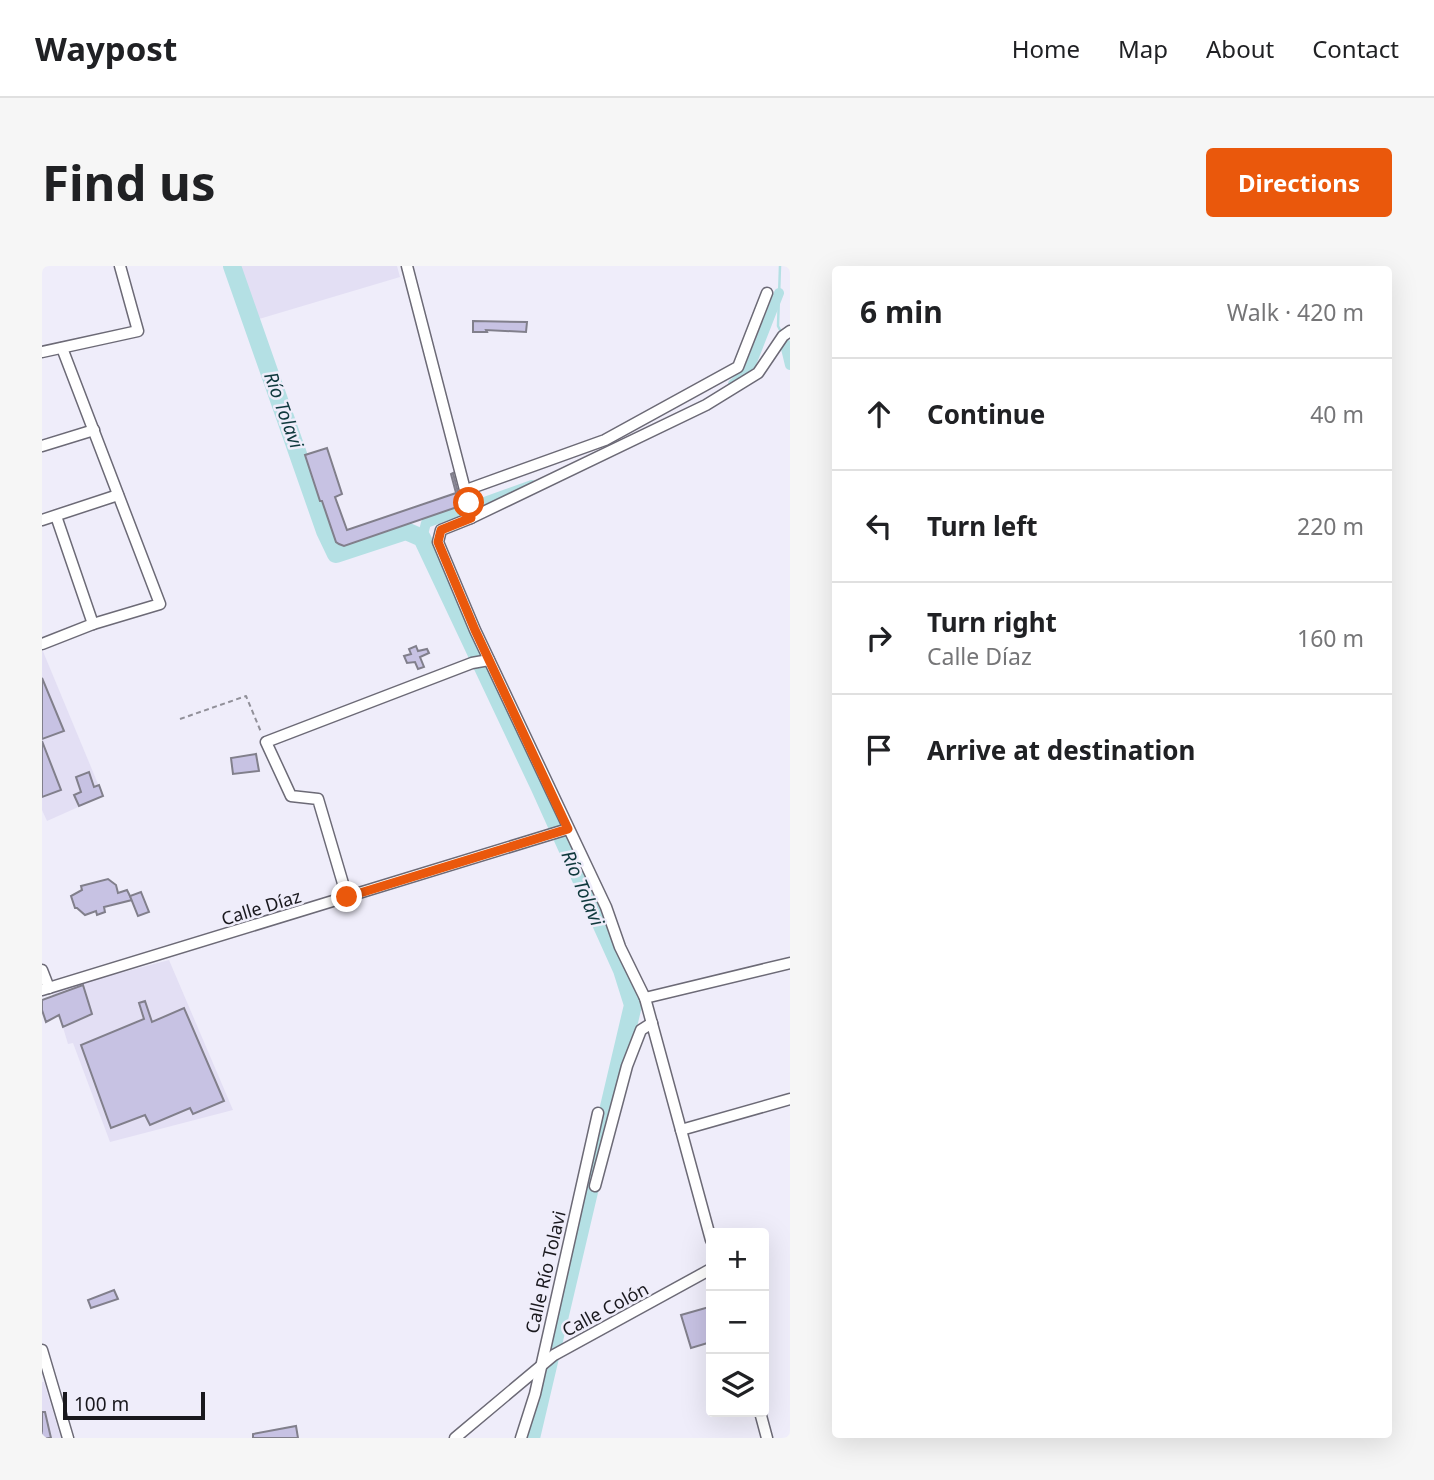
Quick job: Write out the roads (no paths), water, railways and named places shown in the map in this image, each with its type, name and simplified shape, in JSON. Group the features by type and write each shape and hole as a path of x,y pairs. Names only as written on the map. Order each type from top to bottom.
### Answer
{"street":[{"path":"42,352 138,331 120,266"},
{"path":"407,266 470,511"},
{"path":"466,489 605,440 738,367 767,293"},
{"path":"708,1228 645,998 620,947 606,907 560,831 482,661 438,542 441,530 470,511 706,405 758,373 783,335 790,331"},
{"path":"42,644 93,624 160,604 62,348"},
{"path":"42,446 94,430"},
{"path":"42,520 118,495"},
{"path":"57,516 93,624"},
{"path":"347,897 318,799 291,796 266,742 482,661"},
{"name":"Calle Díaz","path":"45,989 560,831"},
{"path":"645,998 790,963"},
{"path":"42,970 45,989"},
{"path":"595,1186 627,1066 641,1030 652,1023"},
{"path":"681,1130 790,1099"},
{"name":"Calle Río Tolavi","path":"521,1438 535,1394 598,1113"},
{"name":"Calle Colón","path":"455,1438 554,1354 706,1272"},
{"path":"42,1350 68,1438"},
{"path":"762,1417 768,1438"}],"waterway":[{"name":"Río Tolavi","path":"232,266 325,531 336,554 406,531 422,538 540,788 622,970 633,1005 531,1438"},
{"path":"780,266 778,326 781,332"},
{"path":"733,384 748,372 779,293"},
{"path":"783,336 790,365"},
{"path":"784,338 790,343"},
{"path":"422,538 426,523 532,485"}]}
